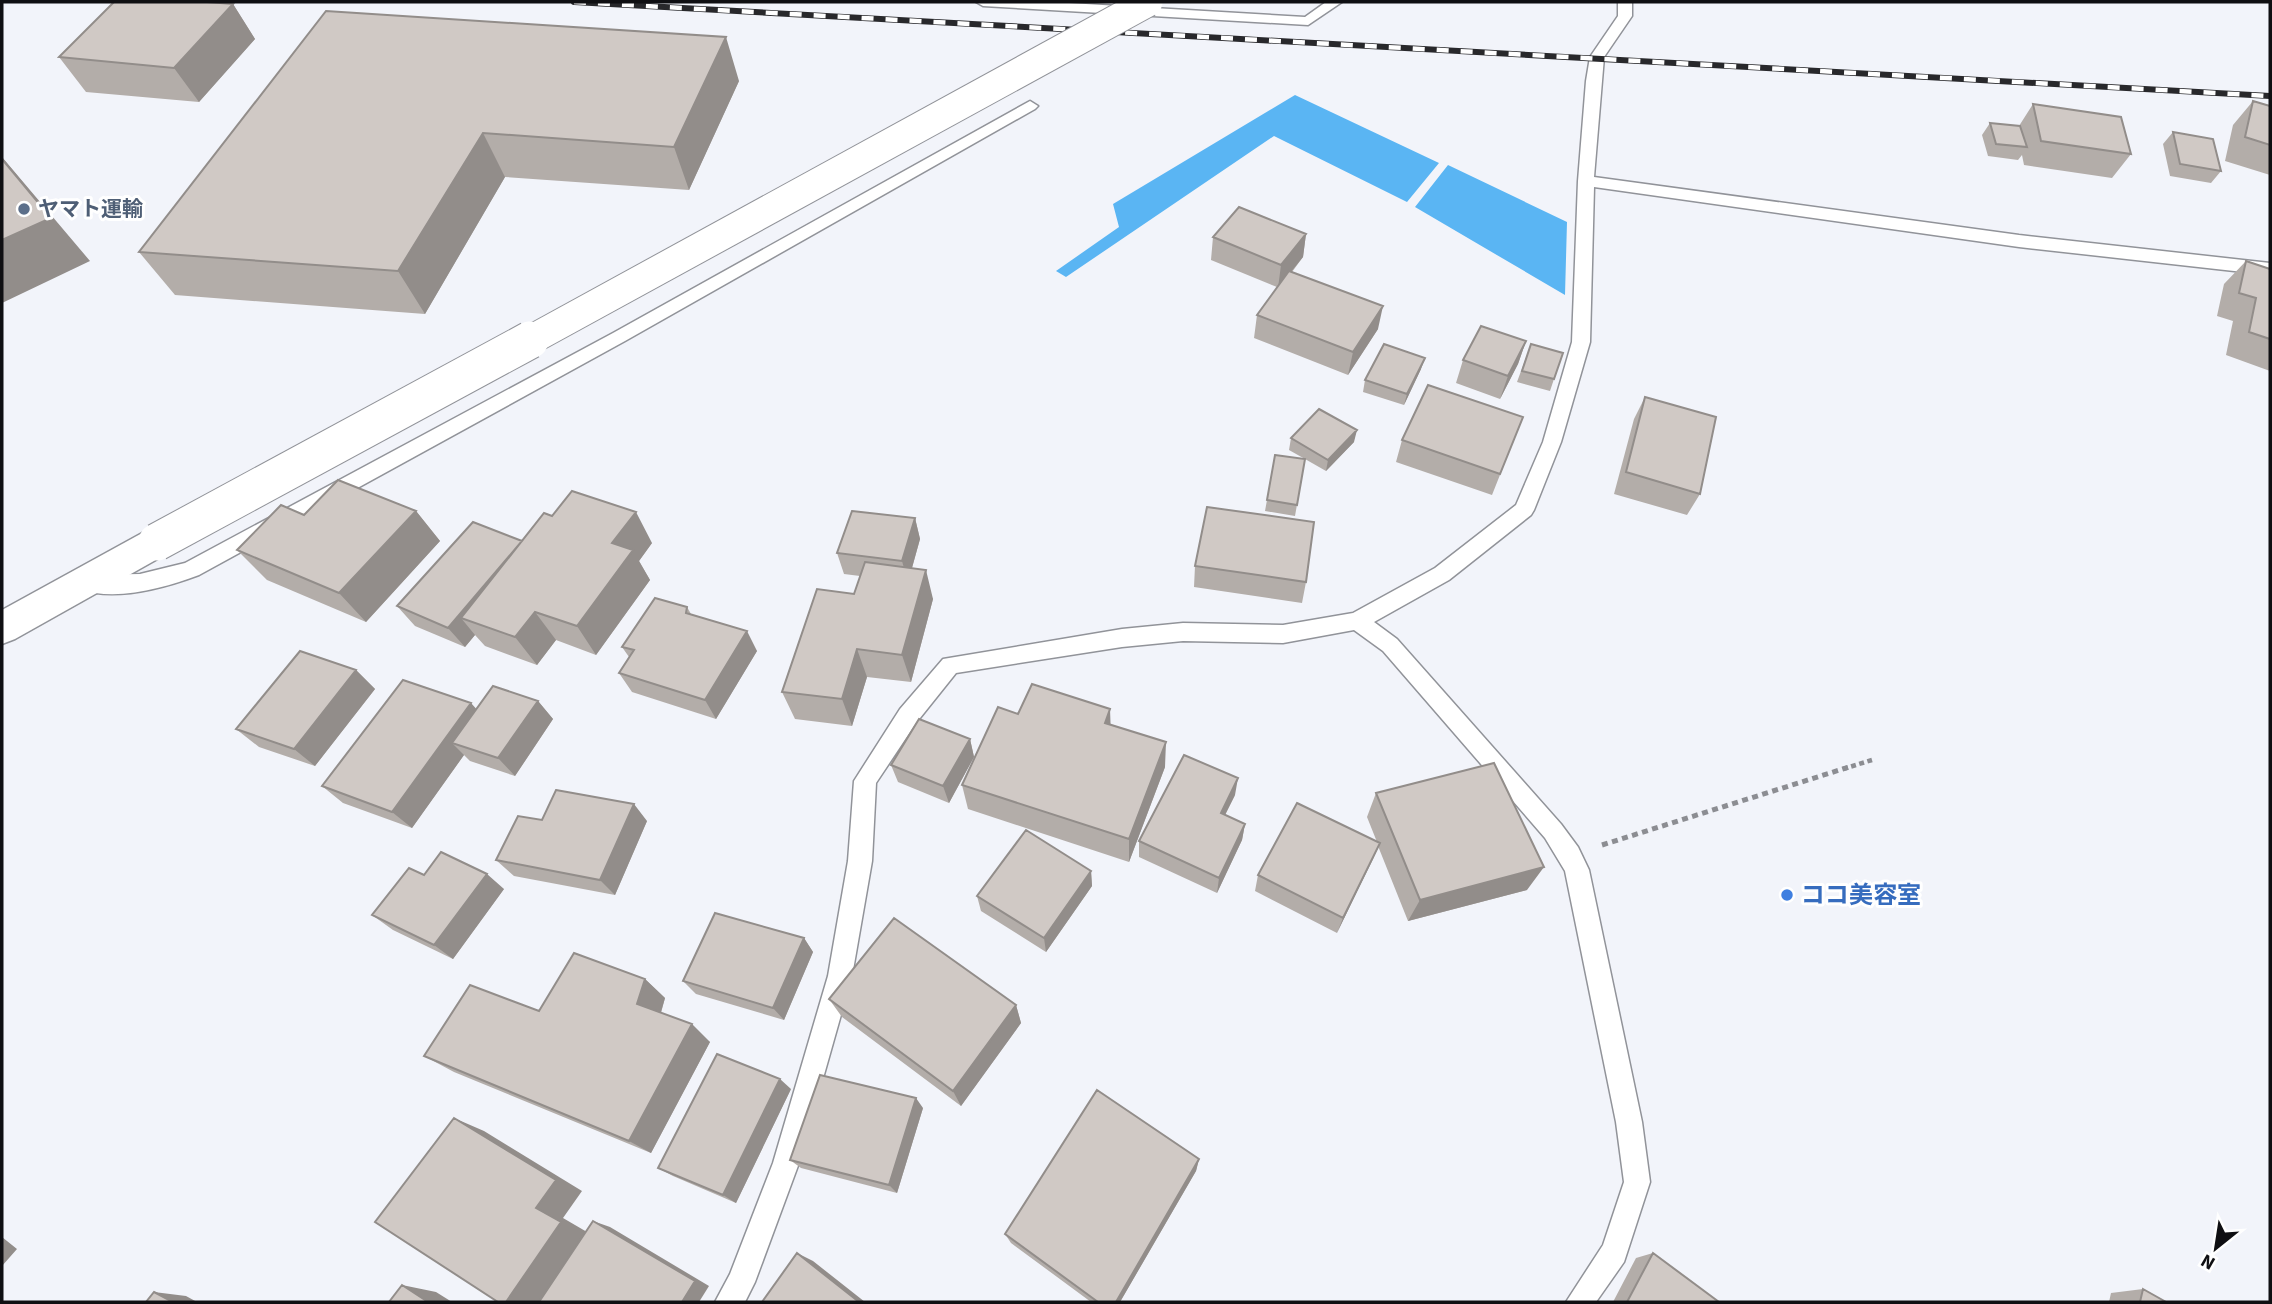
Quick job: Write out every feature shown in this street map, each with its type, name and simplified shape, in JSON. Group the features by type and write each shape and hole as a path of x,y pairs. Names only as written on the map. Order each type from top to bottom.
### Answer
{"street":[{"path":"2,628 972,101 1148,2"}],"lane":[{"path":"983,2 1308,20 1335,2"},
{"path":"729,1302 741,1282 786,1163 840,976 860,861 865,781 908,716 950,665 1122,638 1183,632 1283,634 1357,621 1442,575 1524,510 1552,442 1581,342 1586,181 1597,57 1625,16 1625,2"},
{"path":"84,583 133,585 164,580 192,569 619,337 1030,106"},
{"path":"1586,181 2019,241 2270,269"},
{"path":"1357,621 1390,645 1570,855 1577,870 1629,1122 1637,1182 1614,1252 1580,1302"}],"path":[{"path":"1570,855 1872,760"}],"water":[{"path":"1295,95 1439,163 1407,202 1274,136 1066,277 1056,271 1119,227 1113,204"},
{"path":"1448,165 1567,222 1565,295 1415,207"}],"building":[{"path":"114,2 233,4 174,68 59,57"},
{"path":"326,11 726,37 674,147 483,133 398,271 139,252"},
{"path":"2253,101 2270,106 2270,145 2245,137"},
{"path":"2033,104 2121,117 2131,154 2041,141"},
{"path":"1990,123 2020,126 2027,147 1996,144"},
{"path":"2173,132 2213,139 2221,171 2180,164"},
{"path":"2,159 51,218 2,240"},
{"path":"1239,207 1306,234 1281,265 1213,237"},
{"path":"2246,261 2270,269 2270,339 2249,332 2256,298 2239,293"},
{"path":"1289,271 1383,306 1353,352 1257,315"},
{"path":"1481,326 1526,341 1508,376 1463,360"},
{"path":"1384,344 1425,358 1407,394 1365,380"},
{"path":"1531,344 1563,353 1554,379 1522,371"},
{"path":"1428,385 1523,417 1500,474 1402,440"},
{"path":"1645,397 1716,417 1700,494 1626,472"},
{"path":"1319,409 1357,430 1328,460 1291,438"},
{"path":"1275,455 1305,459 1297,505 1267,500"},
{"path":"338,480 416,511 339,593 237,550 281,505 304,515"},
{"path":"572,491 636,512 612,543 633,550 577,626 535,612 515,637 461,618 544,513 552,516"},
{"path":"1207,507 1314,522 1306,582 1195,566"},
{"path":"852,511 915,518 902,561 837,553"},
{"path":"473,522 522,541 448,628 397,606"},
{"path":"865,562 926,570 902,655 857,649 842,699 782,692 817,589 854,594"},
{"path":"655,598 687,607 686,613 747,631 705,700 619,673 634,650 622,647"},
{"path":"300,651 356,670 294,749 236,729"},
{"path":"403,680 471,703 392,812 322,786"},
{"path":"1032,684 1110,709 1105,723 1166,742 1129,839 962,785 998,707 1018,714"},
{"path":"493,686 538,701 498,758 452,743"},
{"path":"919,719 970,739 943,786 891,765"},
{"path":"1184,755 1238,778 1221,813 1245,824 1219,878 1139,841"},
{"path":"1494,763 1544,867 1420,900 1376,793"},
{"path":"556,790 634,804 600,880 496,860 518,816 542,820"},
{"path":"1297,803 1380,843 1343,918 1258,875"},
{"path":"1026,830 1091,871 1044,938 977,896"},
{"path":"441,852 487,874 434,945 372,915 409,868 424,875"},
{"path":"715,913 804,938 773,1008 683,981"},
{"path":"894,918 1016,1005 953,1091 829,999"},
{"path":"574,953 645,979 637,1004 692,1024 629,1141 424,1056 470,985 539,1011"},
{"path":"717,1054 780,1079 723,1195 658,1168"},
{"path":"820,1075 916,1098 889,1185 790,1160"},
{"path":"1097,1090 1199,1159 1116,1302 1098,1302 1005,1234"},
{"path":"454,1118 556,1180 536,1208 561,1222 506,1302 498,1302 375,1222"},
{"path":"593,1221 695,1281 682,1302 539,1302"},
{"path":"797,1253 859,1302 762,1302"},
{"path":"1653,1253 1719,1302 1627,1302"},
{"path":"402,1285 428,1302 389,1302"},
{"path":"2143,1289 2166,1302 2140,1302"},
{"path":"154,1292 173,1302 146,1302"}],"railway":[{"path":"574,2 2270,96"}],"place":[{"name":"ヤマト運輸","path":"24,209"},
{"name":"ココ美容室","path":"1787,895"}]}
